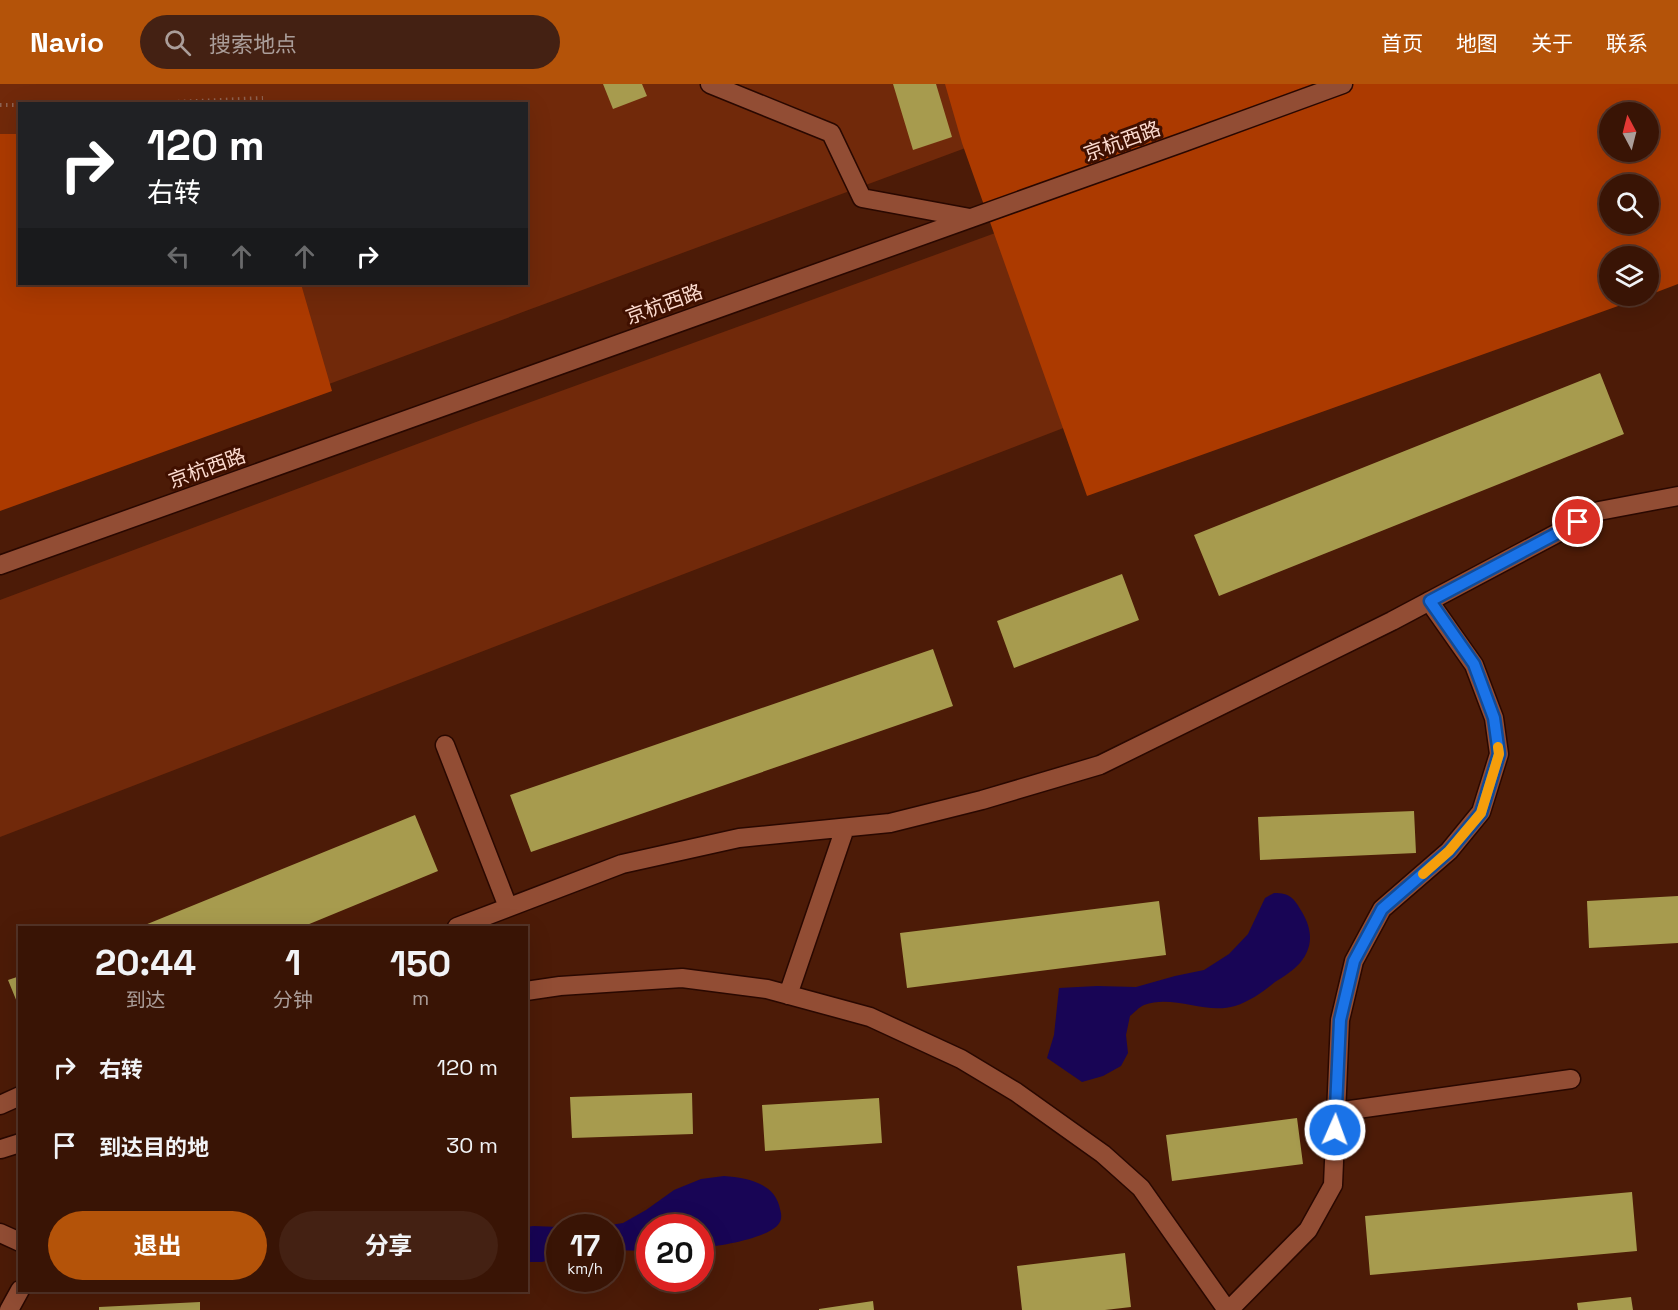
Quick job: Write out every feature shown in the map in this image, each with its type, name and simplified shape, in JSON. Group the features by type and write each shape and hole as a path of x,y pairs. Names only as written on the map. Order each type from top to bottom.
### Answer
{"street":[{"path":"710,84 831,133 862,198 972,218"},
{"name":"京杭西路","path":"0,565 1343,84"},
{"path":"460,926 622,864 739,838 890,823 982,800 1100,765 1430,601 1599,510 1678,496"},
{"path":"528,991 560,986 682,978 767,989 870,1017 961,1059 1016,1092 1103,1154 1141,1188 1228,1310 1308,1230 1333,1185 1340,1020 1354,961 1382,909 1449,851 1481,813 1499,754 1494,718 1474,664 1430,601"},
{"path":"445,745 508,908"},
{"path":"788,994 845,828"},
{"path":"1336,1112 1571,1079"},
{"path":"0,1105 18,1097"},
{"path":"1,1149 18,1144"},
{"path":"0,1233 18,1241"},
{"path":"9,1310 19,1292"}],"path":[{"path":"174,102 263,98"},
{"path":"0,105 18,105"}],"shaded area":[{"path":"0,84 1138,84 0,506"},
{"path":"945,84 1678,84 1678,284 1659,291 1659,246 1599,246 1599,306 1618,306 1087,496 962,143"},
{"path":"1405,84 1678,84 1678,258 1659,256 1659,246 1599,246 1599,257 1417,292 0,837 0,600 476,422"},
{"path":"0,134 18,134 18,285 301,285 332,391 0,511"},
{"path":"1274,893 1288,895 1294,900 1305,918 1310,938 1305,957 1298,966 1256,996 1235,1006 1212,1008 1155,1002 1142,1006 1130,1016 1126,1035 1128,1053 1121,1066 1103,1076 1082,1082 1047,1058 1054,1035 1059,988 1136,987 1204,970 1229,954 1248,934 1265,898"},
{"path":"724,1176 741,1178 766,1187 777,1200 781,1220 777,1226 762,1235 714,1246 714,1214 639,1214 674,1190 701,1179"},
{"path":"636,1216 636,1251 624,1250 624,1222"},
{"path":"546,1226 546,1261 528,1262 528,1227"}],"building":[{"path":"603,84 642,84 647,96 613,109"},
{"path":"893,84 936,84 952,137 913,150"},
{"path":"1600,373 1624,434 1219,596 1194,535"},
{"path":"1122,574 1139,620 1014,668 997,621"},
{"path":"933,649 953,706 531,852 510,795"},
{"path":"1414,811 1416,853 1260,860 1258,817"},
{"path":"415,815 438,871 304,926 142,926"},
{"path":"1678,896 1678,943 1589,948 1587,901"},
{"path":"1159,901 1166,955 907,988 900,933"},
{"path":"18,977 18,1005 8,980"},
{"path":"692,1093 693,1134 572,1138 570,1097"},
{"path":"879,1098 882,1143 765,1151 762,1105"},
{"path":"1297,1118 1303,1164 1172,1181 1166,1135"},
{"path":"1632,1192 1637,1251 1370,1275 1365,1216"},
{"path":"1125,1253 1131,1307 1105,1310 1022,1310 1017,1266"},
{"path":"1631,1297 1633,1310 1578,1310 1577,1303"},
{"path":"873,1301 874,1310 819,1310 819,1309"},
{"path":"200,1302 200,1310 99,1310 99,1307"}],"slow traffic":[{"path":"1423,874 1449,851 1481,813 1499,754 1498,747"}],"route":[{"path":"1335,1130 1340,1020 1354,961 1382,909 1449,851 1481,813 1499,754 1494,718 1474,664 1430,601 1578,522"}]}
